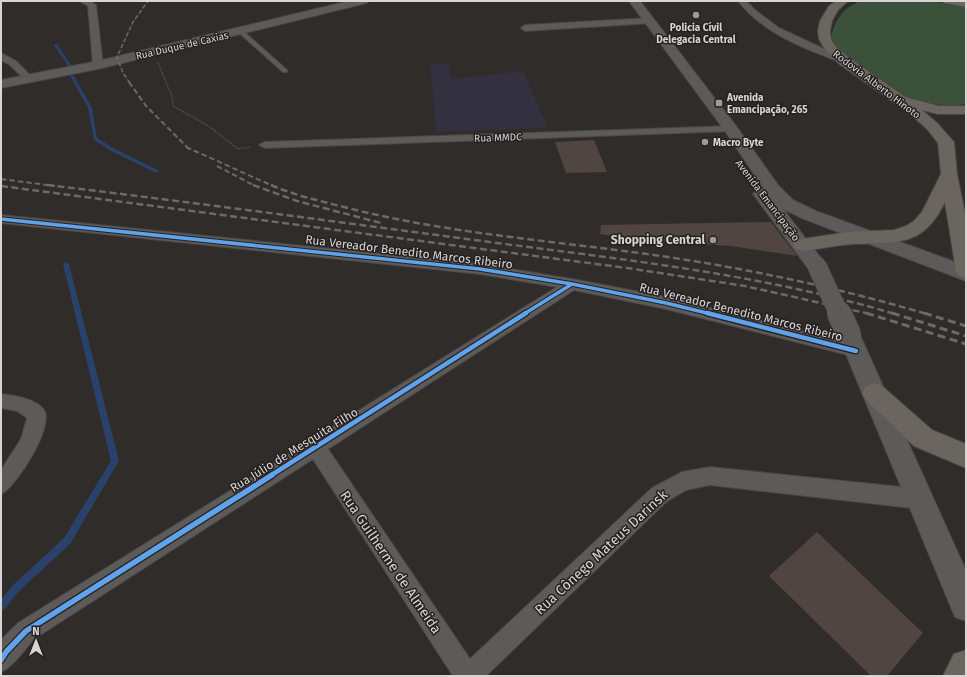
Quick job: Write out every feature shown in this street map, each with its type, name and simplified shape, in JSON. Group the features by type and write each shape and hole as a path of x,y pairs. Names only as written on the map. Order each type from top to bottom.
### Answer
{"main road":[{"name":"Rua Duque de Caxias","path":"1,84 98,65 363,1"},
{"name":"Avenida Emancipação","path":"624,1 645,22 725,130 780,198 796,210 966,273"},
{"name":"Avenida Emancipação","path":"634,1 645,22"},
{"name":"Rodovia Alberto Hinoto","path":"843,1 833,8 824,31 825,39 830,48 843,60 892,94 932,126 946,142 949,174"},
{"path":"948,1 966,4"},
{"path":"892,94 926,108 953,111 966,110"},
{"name":"Avenida Emancipação","path":"725,130 765,199 817,266 853,343 966,606"},
{"path":"802,245 854,238 872,239 890,237 918,226 926,219 949,174"},
{"path":"949,174 964,253 966,273"},
{"path":"874,393 923,438 966,456"},
{"path":"960,676 966,666"}],"street":[{"path":"83,1 92,5 98,65"},
{"path":"742,1 771,27 786,36 843,60"},
{"path":"525,28 645,22"},
{"path":"1,56 13,63 29,79"},
{"name":"Rua MMDC","path":"265,145 725,130"},
{"name":"Rua Vereador Benedito Marcos Ribeiro","path":"1,219 411,260 480,269 572,284 853,343"},
{"name":"Rua Júlio de Mesquita Filho","path":"1,660 6,652 26,631 572,284"},
{"path":"1,401 20,404 37,414 36,426 28,448 1,485"},
{"name":"Rua Guilherme de Almeida","path":"316,448 468,676"},
{"name":"Rua Cônego Mateus Darinsk","path":"468,676 659,495 682,481 710,476 921,499"}],"lane":[{"path":"240,31 285,71"}],"path":[{"path":"152,52 172,96 173,106 207,125 238,149 265,145"}],"shaded area":[{"path":"430,63 449,64 452,79 523,71 548,128 436,132"}],"green space":[{"path":"861,1 925,1 966,5 966,104 951,106 924,103 898,94 842,57 831,41 834,28 844,11"}],"building":[{"path":"594,140 607,172 566,173 555,142"},
{"name":"Shopping Central","path":"771,222 797,256 730,246 651,241 600,234 601,225"},
{"path":"817,532 923,633 887,676 871,676 769,576"}],"waterway":[{"path":"56,45 69,65"},
{"path":"72,76 90,108 95,139 113,150 156,171"},
{"path":"1,607 15,589 67,541 115,461 66,264"}],"railway":[{"path":"130,83 123,73 117,57 133,22 148,1"},
{"path":"129,82 146,106 188,148"},
{"path":"188,148 273,186"},
{"path":"217,166 253,185"},
{"path":"1,179 52,186"},
{"path":"47,185 52,186"},
{"path":"253,185 297,201 381,223"},
{"path":"271,185 318,201 416,223 485,234 701,262 777,276 927,314"},
{"path":"1,186 627,268 745,286 867,313"},
{"path":"52,186 218,206 702,271 799,289 895,314"},
{"path":"867,313 966,344"},
{"path":"892,313 966,336"},
{"path":"924,313 966,326"}],"cycle path":[{"path":"1,219 480,269 572,284 666,303 856,351"},
{"path":"1,660 6,652 26,631 572,284"}],"place":[{"name":"Policia Cívil Delegacia Central","path":"696,15"},
{"name":"Avenida Emancipação, 265","path":"719,103"},
{"name":"Macro Byte","path":"705,142"},
{"name":"Shopping Central","path":"713,240"}]}
